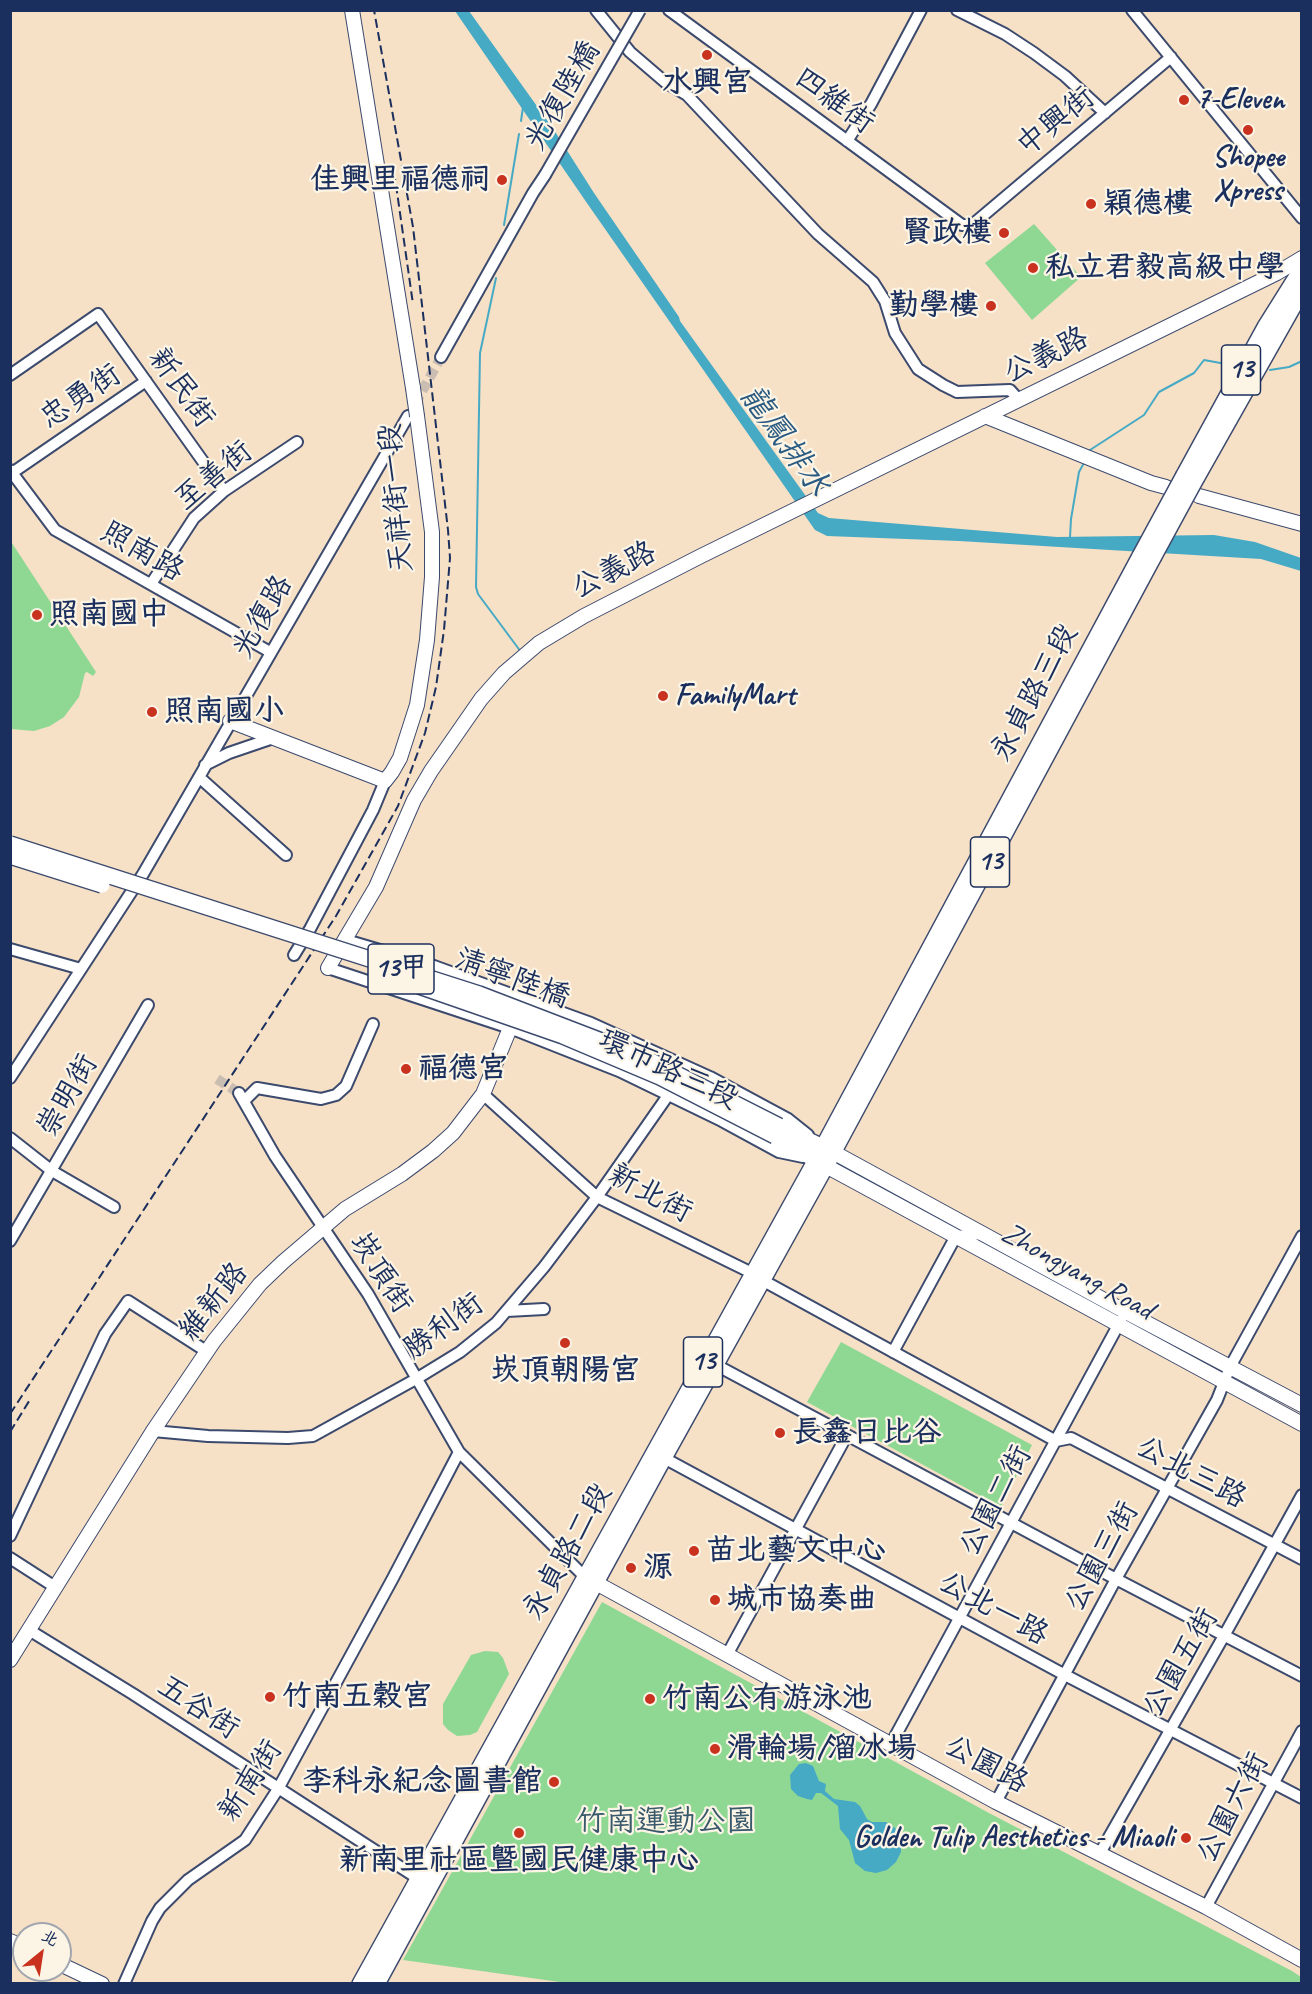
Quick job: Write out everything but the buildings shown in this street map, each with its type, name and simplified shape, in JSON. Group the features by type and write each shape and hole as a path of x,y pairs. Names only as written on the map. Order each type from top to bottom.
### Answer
{"main road":[{"name":"永貞路三段","path":"824,1156 1190,476 1265,327 1302,268"},
{"name":"永貞路三段","path":"1190,476 1302,291"},
{"name":"清寧陸橋","path":"10,844 479,993 643,1057 777,1131"},
{"name":"清寧陸橋","path":"10,856 434,990 533,1025 660,1077 777,1131"},
{"name":"13甲","path":"777,1131 824,1156"},
{"name":"永貞路二段","path":"360,1983 380,1962 824,1156"},
{"name":"永貞路二段","path":"590,1581 664,1458 686,1407 716,1365 757,1277"},
{"name":"永貞路二段","path":"376,1983 380,1962"}],"street":[{"name":"天祥街一段","path":"294,955 373,810 384,781 393,772 400,758 417,705 428,640 432,577 432,532 412,416 413,388 352,10"},
{"path":"596,10 630,52 665,82 687,95 818,234 873,282 885,300 895,333 918,369 957,392 1010,390 1019,400"},
{"name":"光復陸橋","path":"441,357 640,10"},
{"name":"四維街","path":"669,10 962,225 972,225"},
{"path":"847,141 871,104 921,10"},
{"path":"957,10 1005,34 1034,53 1065,76 1105,113"},
{"path":"1132,10 1302,218"},
{"name":"中興街","path":"972,225 1171,57"},
{"name":"公義路","path":"346,940 376,887 414,800 431,771 481,699 531,649 584,616 1277,273 1302,258"},
{"name":"新民街","path":"10,375 98,314 224,490"},
{"name":"忠勇街","path":"11,472 146,381"},
{"name":"光復路","path":"10,1078 143,874 270,652 412,416"},
{"path":"985,416 1166,487"},
{"name":"至善街","path":"151,584 194,518 224,490 297,442"},
{"name":"照南路","path":"11,472 55,530 270,652"},
{"path":"1199,496 1302,524"},
{"path":"230,721 384,781"},
{"path":"205,765 229,753 273,738"},
{"path":"199,777 286,855"},
{"path":"328,969 346,940"},
{"name":"環市路三段","path":"346,940 434,966 591,1023 710,1077 788,1119 824,1156"},
{"path":"10,949 81,969"},
{"name":"環市路三段","path":"328,969 510,1028 620,1071 779,1152 824,1156"},
{"name":"崇明街","path":"10,1241 148,1005"},
{"path":"546,1042 557,1011"},
{"name":"崁頂街","path":"373,1024 346,1086 336,1095 321,1099 257,1088 242,1097 275,1156 368,1294 459,1452 590,1581"},
{"name":"維新路","path":"10,1660 153,1431 206,1352 260,1284 322,1228 345,1209 402,1174 453,1133 483,1095 510,1028"},
{"name":"勝利街","path":"153,1431 208,1436 288,1438 313,1436 460,1352 507,1311 597,1197 669,1094"},
{"name":"新北街","path":"483,1095 597,1197 757,1277 1056,1441"},
{"path":"10,1138 52,1171 114,1207"},
{"name":"Zhongyang Road","path":"824,1156 983,1234 1302,1405"},
{"name":"Zhongyang Road","path":"824,1156 956,1236 1302,1424"},
{"path":"893,1352 956,1236 983,1234"},
{"name":"公園三街","path":"996,1802 1217,1400 1230,1367 1302,1236"},
{"path":"10,1536 105,1334 128,1301 206,1352"},
{"path":"507,1311 544,1309"},
{"name":"公園二街","path":"891,1744 1125,1312"},
{"path":"716,1365 1116,1580 1225,1634 1302,1676"},
{"path":"727,1655 848,1435"},
{"name":"公北三路","path":"1056,1441 1071,1438 1302,1559"},
{"name":"新南街","path":"124,1983 160,1908 188,1880 245,1840 278,1789 459,1452"},
{"name":"公北一路","path":"664,1458 1065,1675 1302,1798"},
{"name":"公園五街","path":"1100,1853 1302,1495"},
{"path":"10,1558 55,1587"},
{"name":"公園路","path":"590,1581 996,1802 1206,1907 1302,1960"},
{"name":"五谷街","path":"29,1630 133,1694 424,1882"},
{"name":"公園六街","path":"1206,1907 1302,1731"},
{"path":"72,1969 102,1983"}],"green space":[{"path":"1034,224 1081,277 1032,320 985,263"},
{"name":"照南國中","path":"10,540 96,672 93,676 85,673 79,697 64,717 50,726 34,731 11,729"},
{"path":"841,1342 1032,1445 1001,1507 807,1402"},
{"name":"竹南運動公園","path":"602,1602 989,1813 1292,1971 1301,1977 1302,1983 574,1984 403,1960"},
{"path":"485,1651 498,1652 509,1674 477,1732 457,1736 443,1724 443,1704 471,1655"}],"water":[{"path":"455,11 469,11 554,130 680,321 818,513 829,518 1057,537 1214,535 1255,542 1301,558 1301,571 1261,559 959,541 827,536 815,530"},
{"path":"806,1763 813,1766 819,1781 826,1784 825,1791 834,1799 855,1802 867,1819 872,1822 886,1822 895,1828 901,1838 901,1852 896,1862 887,1870 876,1873 865,1871 855,1863 849,1840 840,1829 838,1806 821,1793 816,1793 812,1800 798,1796 791,1789 790,1775 799,1764"}],"waterway":[{"path":"521,121 523,107"},
{"path":"504,225 519,134"},
{"path":"496,278 480,353 476,587 478,594 521,652"},
{"path":"1089,453 1090,450 1144,415 1159,392 1194,373 1204,360 1226,364"},
{"path":"1270,370 1289,367 1302,361"},
{"path":"1070,537 1079,472 1085,461"}],"tunnel":[{"path":"415,404 441,357"},
{"path":"217,1079 239,1093"}],"railway":[{"path":"10,1414 336,916 398,806 425,733 436,687 444,630 450,558 413,227 374,10"},
{"path":"394,171 413,304"},
{"path":"10,1432 31,1398"}],"place":[{"name":"水興宮","path":"707,55"},
{"name":"7-Eleven","path":"1184,100"},
{"name":"Shopee Xpress","path":"1248,130"},
{"name":"佳興里福德祠","path":"502,180"},
{"name":"穎德樓","path":"1091,204"},
{"name":"賢政樓","path":"1004,233"},
{"name":"私立君毅高級中學","path":"1033,268"},
{"name":"勤學樓","path":"991,306"},
{"name":"照南國中","path":"37,615"},
{"name":"FamilyMart","path":"663,696"},
{"name":"照南國小","path":"152,712"},
{"name":"福德宮","path":"406,1069"},
{"name":"崁頂朝陽宮","path":"565,1343"},
{"name":"長鑫日比谷","path":"780,1433"},
{"name":"苗北藝文中心","path":"694,1551"},
{"name":"源","path":"631,1568"},
{"name":"城市協奏曲","path":"715,1600"},
{"name":"竹南五穀宮","path":"270,1697"},
{"name":"竹南公有游泳池","path":"650,1699"},
{"name":"滑輪場/溜冰場","path":"715,1749"},
{"name":"李科永紀念圖書館","path":"554,1782"},
{"name":"新南里社區暨國民健康中心","path":"519,1833"},
{"name":"Golden Tulip Aesthetics - Miaoli","path":"1186,1838"}],"water label":[{"name":"龍鳳排水","path":"784,441"}]}
